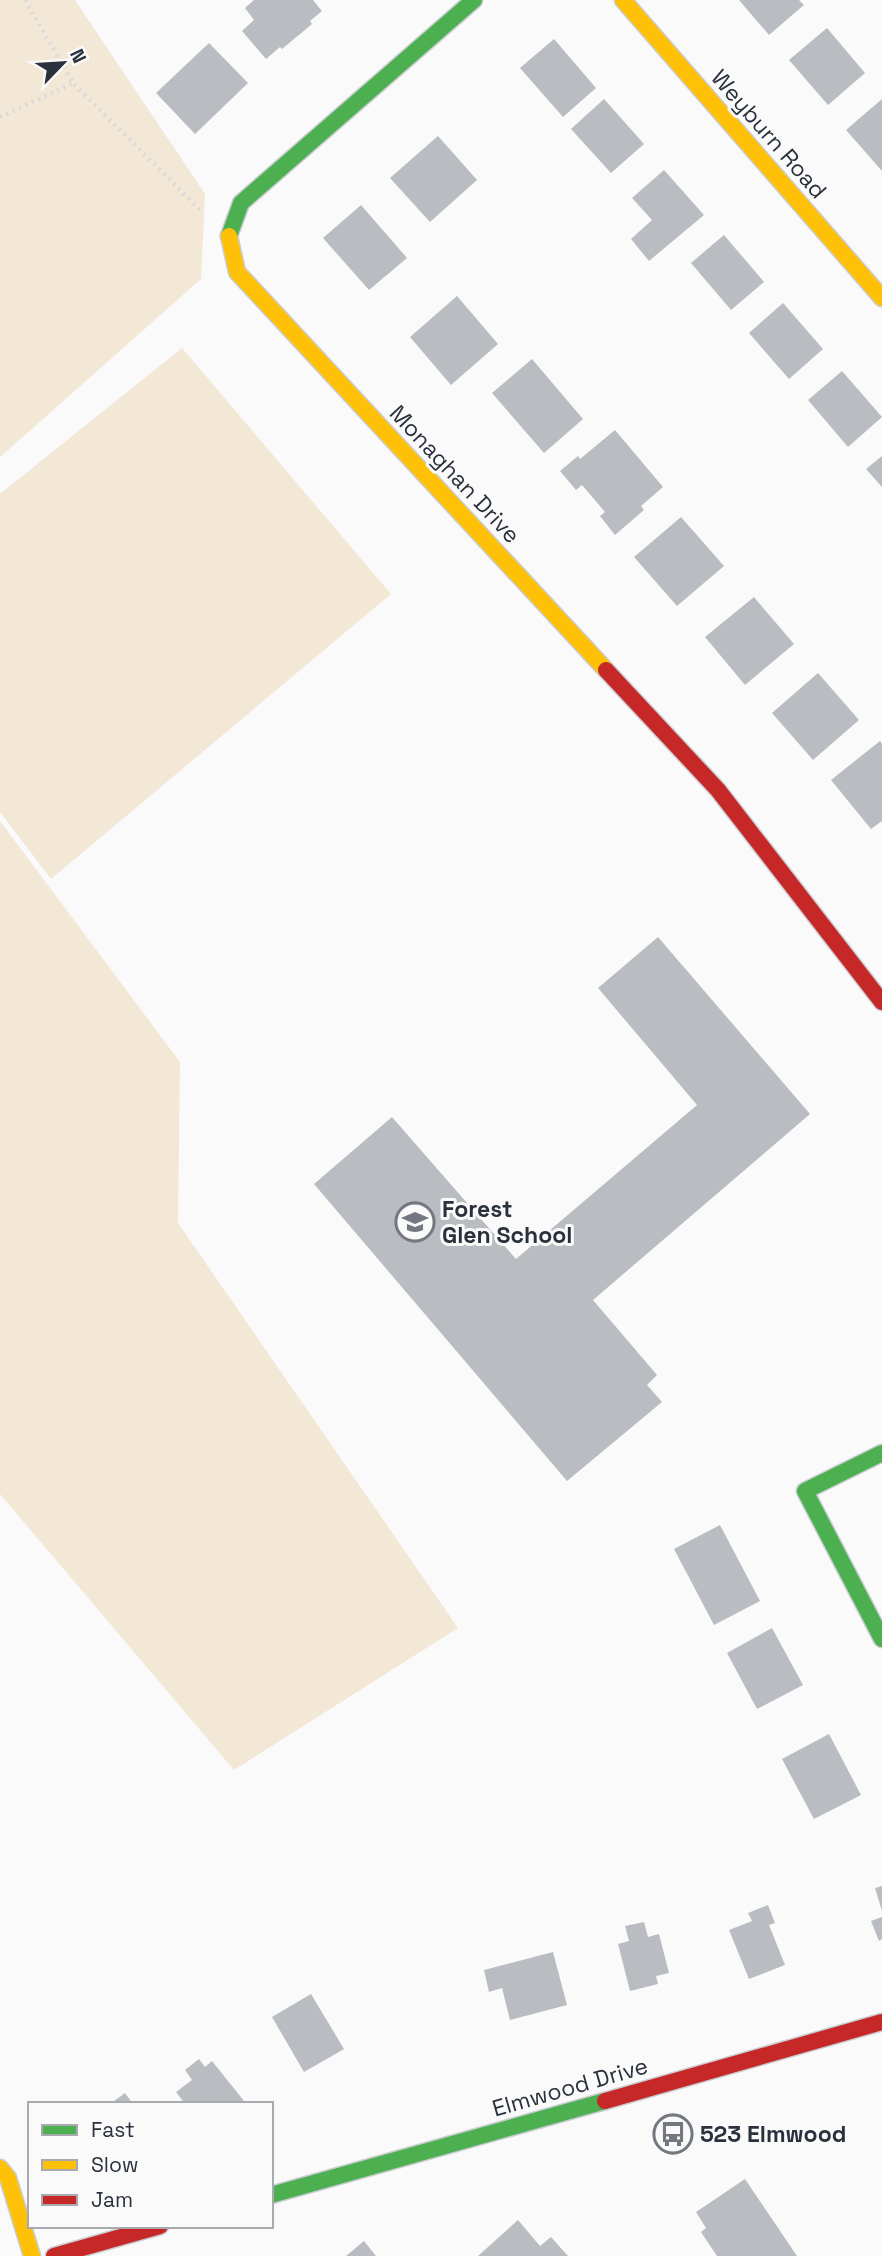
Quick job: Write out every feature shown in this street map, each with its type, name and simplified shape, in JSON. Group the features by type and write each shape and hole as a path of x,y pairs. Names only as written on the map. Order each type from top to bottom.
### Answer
{"street":[{"path":"228,238 241,203 474,0"},
{"name":"Weyburn Road","path":"622,0 882,298"},
{"name":"Monaghan Drive","path":"228,238 237,272 718,790 882,1002"},
{"path":"882,1453 805,1491 882,1639"},
{"name":"Elmwood Drive","path":"273,2194 882,2022"},
{"path":"0,2168 8,2178 32,2256"},
{"path":"54,2256 153,2228"}],"path":[{"path":"25,0 74,83 228,238"},
{"path":"0,117 74,83"}],"shaded area":[{"path":"0,0 75,0 205,194 201,279 0,457"},
{"path":"182,348 391,594 51,879 0,812 0,494"},
{"path":"0,821 180,1062 178,1223 458,1628 234,1770 0,1494"}],"building":[{"path":"254,0 313,0 322,11 310,21 312,24 266,59 242,31 254,20 245,8"},
{"path":"739,0 799,0 804,5 769,35"},
{"path":"827,28 865,73 828,105 789,60"},
{"path":"554,39 596,88 563,117 520,68"},
{"path":"209,43 248,83 195,134 156,93"},
{"path":"604,99 644,144 611,173 571,129"},
{"path":"882,99 882,171 846,130"},
{"path":"438,136 477,180 430,222 390,178"},
{"path":"664,170 704,215 649,261 631,239 652,220 632,198"},
{"path":"361,205 407,258 369,290 323,238"},
{"path":"724,235 764,282 731,310 691,263"},
{"path":"457,296 498,344 451,385 410,337"},
{"path":"783,303 823,349 789,379 749,333"},
{"path":"532,359 583,419 544,453 492,393"},
{"path":"842,371 882,417 848,447 808,400"},
{"path":"615,430 663,487 641,506 644,510 615,535 600,516 605,512 582,485 576,490 560,471 578,456 580,459"},
{"path":"882,456 882,487 866,469"},
{"path":"681,517 724,566 677,606 634,557"},
{"path":"754,597 794,644 745,685 705,637"},
{"path":"818,673 859,720 813,760 772,713"},
{"path":"880,741 882,821 871,829 831,780"},
{"name":"Forest Glen School","path":"658,937 810,1114 593,1300 657,1375 647,1385 662,1402 567,1481 314,1184 392,1117 516,1259 697,1105 598,988"},
{"path":"720,1525 760,1601 714,1625 674,1549"},
{"path":"772,1628 803,1685 757,1709 727,1653"},
{"path":"829,1734 861,1795 814,1819 782,1759"},
{"path":"882,1886 882,1911 875,1888"},
{"path":"768,1905 775,1923 769,1925 785,1965 749,1979 729,1930 752,1921 748,1913"},
{"path":"882,1917 882,1939 879,1941 871,1921"},
{"path":"644,1922 648,1937 659,1934 669,1973 656,1976 658,1984 630,1991 618,1944 629,1941 625,1926"},
{"path":"553,1952 567,2005 510,2020 502,1988 489,1992 484,1970"},
{"path":"311,1994 344,2049 304,2072 272,2017"},
{"path":"199,2059 205,2067 212,2061 244,2101 184,2102 176,2092 192,2080 185,2070"},
{"path":"125,2093 132,2102 113,2102"},
{"path":"745,2179 797,2256 717,2256 701,2232 706,2228 696,2212"},
{"path":"518,2220 540,2246 551,2237 568,2256 478,2256"},
{"path":"364,2241 376,2256 346,2256"}],"traffic: fast":[{"path":"229,236 241,203 474,0"},
{"path":"882,1453 805,1491 882,1639"},
{"path":"273,2194 605,2101"}],"traffic: slow":[{"path":"623,0 882,298"},
{"path":"229,236 237,272 606,670"},
{"path":"0,2168 8,2178 32,2256"}],"traffic: jam":[{"path":"606,670 718,790 882,1002"},
{"path":"605,2101 882,2022"},
{"path":"54,2256 153,2228"}],"place":[{"name":"Forest Glen School","path":"415,1222"},
{"name":"523 Elmwood","path":"673,2134"}]}
